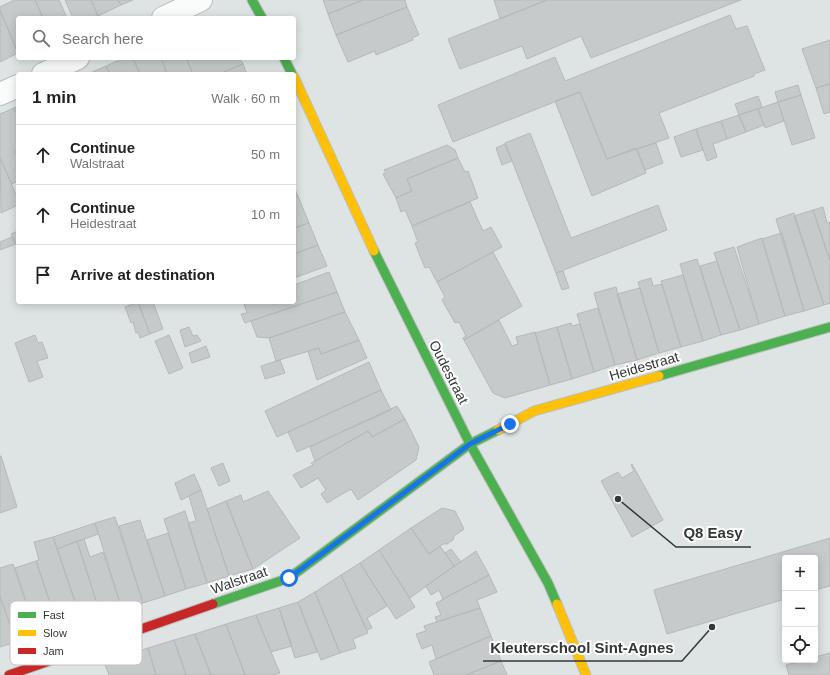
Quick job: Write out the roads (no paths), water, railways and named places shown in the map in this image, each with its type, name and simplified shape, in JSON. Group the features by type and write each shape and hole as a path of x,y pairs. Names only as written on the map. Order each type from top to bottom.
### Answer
{"street":[{"path":"167,16 201,0"},
{"path":"252,0 261,16"},
{"path":"47,72 74,60"},
{"path":"285,60 291,72"},
{"name":"Oudestraat","path":"296,81 384,275 470,444 548,583 586,675"},
{"path":"0,94 16,87"},
{"name":"Heidestraat","path":"470,444 534,412 830,327"},
{"name":"Walstraat","path":"142,629 289,578 470,444"},
{"name":"Walstraat","path":"9,675 38,665"}],"place":[{"name":"Q8 Easy","path":"618,499"},
{"name":"Kleuterschool Sint-Agnes","path":"712,627"}]}
